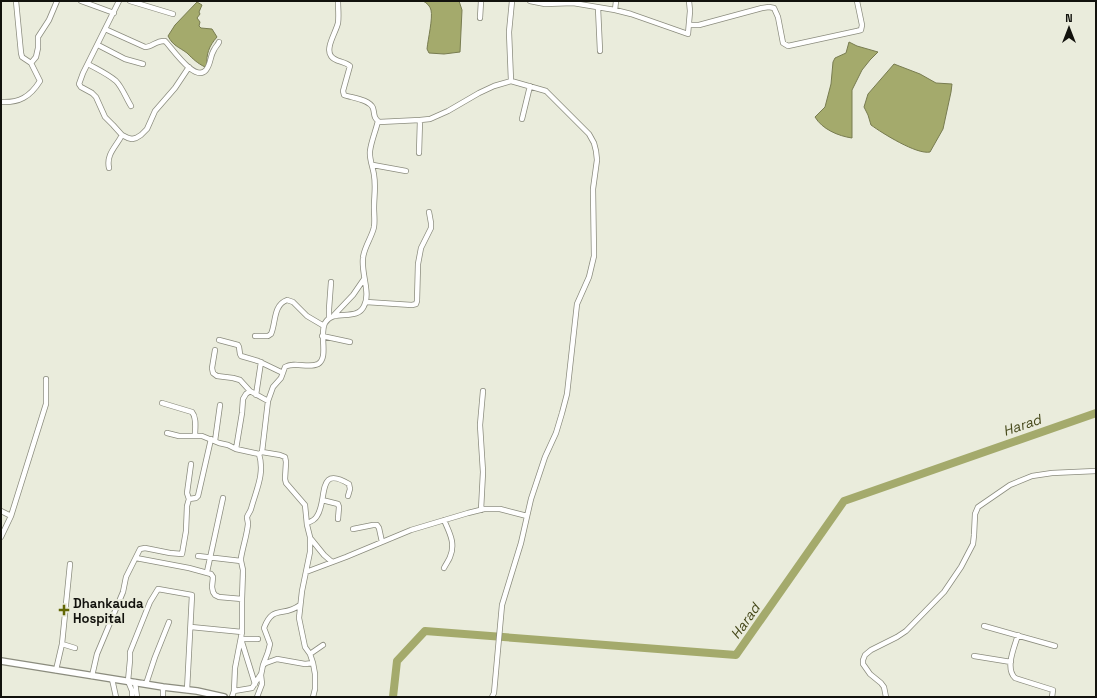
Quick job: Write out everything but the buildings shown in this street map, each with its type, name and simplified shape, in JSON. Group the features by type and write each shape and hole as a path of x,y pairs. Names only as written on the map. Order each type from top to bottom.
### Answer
{"street":[{"path":"1,102 22,100 40,81 31,63 22,57 16,1"},
{"path":"31,63 36,56 38,37 49,20 56,1"},
{"path":"81,1 114,13"},
{"path":"119,1 79,84 96,97 105,117 122,135 132,139 141,135 147,129 155,111 175,88 189,67"},
{"path":"130,1 144,3 173,14"},
{"path":"338,1 338,24 329,49 329,54 333,59 350,66 343,91 344,94 368,102 373,108 374,118 379,122 420,120 435,117 479,93 494,86 511,81 546,91 589,134 594,142 597,160 593,189 594,256 589,277 577,304 567,394 556,433 545,457 530,499 521,543 502,605 493,695"},
{"path":"480,18 481,1"},
{"path":"511,81 508,32 512,1"},
{"path":"530,1 545,4 573,3 615,10 688,34 690,11 689,1"},
{"path":"615,10 616,1"},
{"path":"772,1 778,17 783,43 788,46 861,30 862,25 857,1"},
{"path":"598,8 600,51"},
{"path":"689,25 699,24 762,8 774,8"},
{"path":"105,29 145,47 161,40 165,41 181,60 196,73 206,70 219,42"},
{"path":"98,45 125,59 143,64"},
{"path":"88,64 116,81 131,106"},
{"path":"522,119 530,86"},
{"path":"419,153 420,120"},
{"path":"331,317 360,313 366,302 367,294 364,279 363,257 374,227 375,185 370,150 378,121"},
{"path":"109,168 109,155 122,135"},
{"path":"373,165 406,171"},
{"path":"366,302 412,306 416,304 417,274 421,248 431,228 430,212"},
{"path":"232,697 234,691 235,668 242,632 243,570 241,561 248,524 247,516 259,484 262,470 261,453 268,401 273,388 281,378 287,365 314,364 320,362 323,357 322,336 325,322 353,295 364,279"},
{"path":"331,282 329,309 331,317"},
{"path":"255,336 268,336 271,334 280,304 287,300 293,302 307,316 324,326"},
{"path":"322,336 350,342"},
{"path":"219,340 238,345 241,356 261,362 283,373"},
{"path":"215,350 212,368 213,373 217,376 240,380 250,391 268,401"},
{"path":"256,395 261,362"},
{"path":"1,537 11,516 46,404 46,379"},
{"path":"236,449 243,399 250,391"},
{"path":"482,391 480,425 483,472 482,510"},
{"path":"162,403 192,412 195,418 195,436"},
{"path":"189,499 196,498 198,496 213,440 220,405"},
{"path":"167,433 179,436 202,436 228,444 236,449 285,457 285,480 305,505 310,537 310,552 302,591 299,618 305,647 310,654 313,663 315,681 313,697"},
{"path":"92,676 97,654 123,592 126,577 138,551 142,548 182,554 186,531 187,506 189,499 187,493 191,464"},
{"path":"886,697 881,683 870,674 863,664 865,655 871,650 906,631 944,592 973,544 975,514 978,507 1010,486 1032,476 1052,472 1096,471"},
{"path":"307,523 316,519 318,516 327,480 330,478 338,478 349,484 350,489 348,496"},
{"path":"207,572 223,498"},
{"path":"322,500 338,504 338,519"},
{"path":"306,572 411,530 482,510 500,510 527,516"},
{"path":"1,511 11,516"},
{"path":"444,520 453,543 450,557 444,568"},
{"path":"353,529 377,525 382,542"},
{"path":"310,537 321,552 332,562"},
{"path":"198,556 241,561"},
{"path":"136,558 207,572 213,575 212,587 215,595 219,597 242,599"},
{"path":"56,670 62,644 70,564"},
{"path":"132,697 132,691 128,681 130,652 150,602 158,589 192,595 187,690"},
{"path":"234,691 254,685 259,678 270,644 264,628 266,620 276,612 288,611 300,605"},
{"path":"142,683 146,684 169,622"},
{"path":"984,626 1055,646"},
{"path":"191,627 242,632"},
{"path":"1018,635 1010,662 1010,671 1015,678 1053,690 1052,697"},
{"path":"241,639 258,639"},
{"path":"241,639 258,695"},
{"path":"62,644 75,648"},
{"path":"310,654 323,645"},
{"path":"974,656 1010,662"},
{"path":"258,695 262,684 263,667 266,663 277,659 305,664 313,663"},
{"path":"4,661 224,697"},
{"path":"112,679 116,697"},
{"path":"135,682 137,697"},
{"path":"163,687 163,697"}],"shaded area":[{"path":"423,1 459,1 462,10 460,52 444,54 429,53 427,49 431,23 431,10"},
{"path":"197,2 202,5 199,12 200,14 197,18 200,22 199,26 201,28 212,29 217,37 209,50 207,66 205,67 174,44 168,36 175,25"},
{"path":"849,42 878,52 862,70 852,90 852,138 841,136 831,131 822,125 815,117 825,107 831,84 833,62 835,58 846,53"},
{"path":"894,64 920,74 936,83 952,84 943,129 930,152 924,152 909,147 891,138 871,125 864,107 868,94"}],"waterway":[{"name":"Harad","path":"393,697 397,661 425,631 736,655 844,501 1096,413"}],"place":[{"name":"Dhankauda Hospital","path":"64,610"}]}
